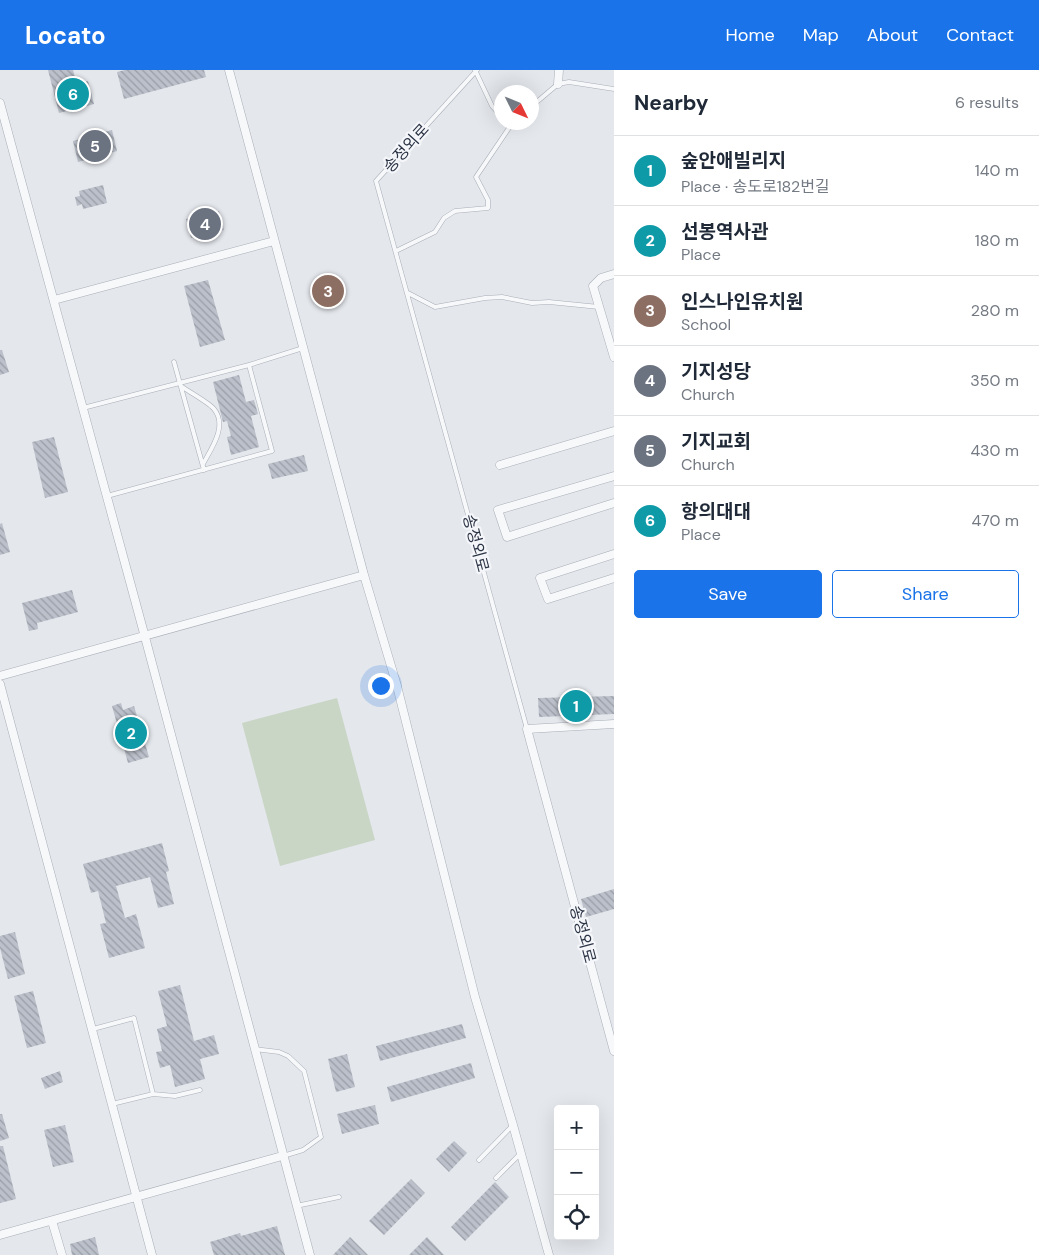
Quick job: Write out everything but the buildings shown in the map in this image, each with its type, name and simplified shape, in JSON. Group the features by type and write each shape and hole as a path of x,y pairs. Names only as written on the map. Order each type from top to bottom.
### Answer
{"street":[{"path":"229,70 364,575 397,686 475,997 549,1255"},
{"path":"558,84 559,70"},
{"path":"0,103 310,1255"},
{"path":"54,300 274,241"},
{"path":"614,274 602,278 593,286 614,357"},
{"path":"500,465 614,432"},
{"path":"614,476 498,510 507,537 614,503"},
{"path":"614,554 540,578 548,599 614,578"},
{"path":"0,676 364,575"},
{"path":"0,684 152,1255"},
{"path":"527,729 614,724"},
{"name":"송정외로","path":"527,729 611,1030 614,1051"},
{"path":"0,1235 282,1156"},
{"path":"52,1221 62,1255"}],"lane":[{"path":"476,71 494,108"},
{"name":"송정외로","path":"476,71 376,181 527,729"},
{"path":"539,100 558,84 569,82 614,89"},
{"path":"396,251 435,232 444,218 455,211 488,208 488,200 476,176 503,130"},
{"path":"408,293 435,308 485,298 502,297 532,303 549,302 599,306"},
{"path":"83,408 180,384 303,348"},
{"path":"174,362 204,470"},
{"path":"107,496 272,451 248,365"},
{"path":"180,384 215,410 220,426 218,435 203,464"},
{"path":"92,1029 134,1018 153,1094"},
{"path":"254,1049 278,1052 288,1056 304,1071 320,1137 302,1150 282,1156"},
{"path":"112,1104 153,1094 175,1096 200,1090"},
{"path":"479,1160 513,1125"},
{"path":"496,1178 521,1153"},
{"path":"296,1206 339,1197"}],"green space":[{"path":"337,698 375,840 280,866 242,723"}],"place":[{"name":"항의대대","path":"73,94"},
{"name":"기지교회","path":"95,146"},
{"name":"기지성당","path":"205,224"},
{"name":"인스나인유치원","path":"328,291"},
{"name":"숲안애빌리지","path":"576,706"},
{"name":"선봉역사관","path":"131,733"}]}
